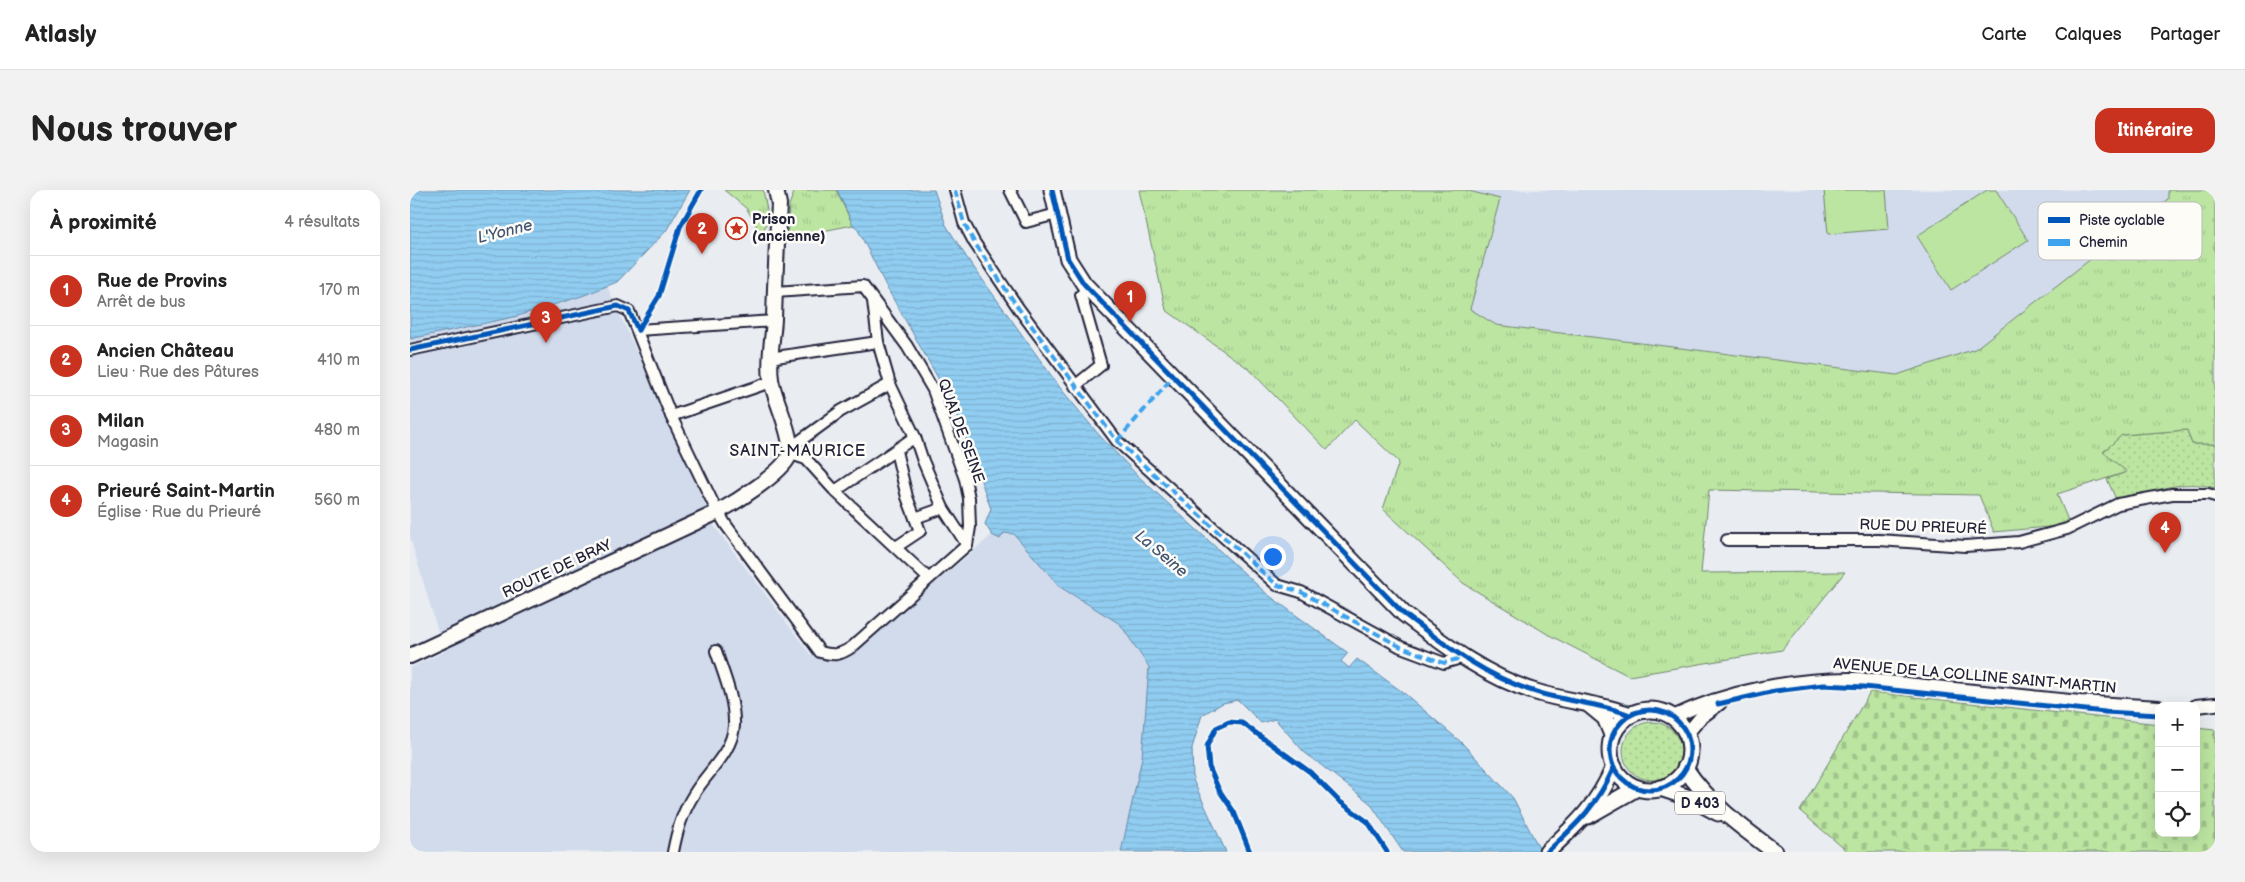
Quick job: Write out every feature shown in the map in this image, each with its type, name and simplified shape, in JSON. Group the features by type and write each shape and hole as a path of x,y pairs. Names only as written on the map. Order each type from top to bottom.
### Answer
{"main road":[{"path":"776,190 779,204 774,321 769,358 771,382 787,431 790,451"},
{"path":"779,204 784,190"},
{"path":"1052,190 1068,260 1088,288 1404,614 1461,658 1517,686 1538,693 1612,708 1630,715"},
{"name":"ROUTE DE BRAY","path":"410,656 732,505 784,465 790,451"},
{"path":"1587,703 1604,718 1612,735"},
{"path":"1652,710 1663,712 1673,717 1681,725 1689,746 1685,768 1670,784 1660,788 1637,788 1623,780 1614,767 1610,756 1612,735 1620,724 1630,715 1640,711 1652,710"},
{"path":"1582,820 1604,788 1614,767"},
{"name":"D 403","path":"1685,768 1698,787 1737,824 1775,852"},
{"path":"1547,852 1582,820 1637,788"},
{"name":"D 403","path":"1660,788 1690,798 1737,824"}],"street":[{"path":"955,190 964,223 974,242 1075,386 1117,441 1277,585 1301,592 1401,647 1444,664 1461,658"},
{"path":"1010,190 1026,222 1057,214"},
{"name":"QUAI DE SEINE","path":"775,292 863,286 873,299 907,346 933,390 965,479 969,498 970,527 967,545"},
{"path":"1075,386 1101,365 1081,295 1088,288"},
{"path":"410,350 618,306 629,311 671,416 718,512 820,652 840,655 852,647 967,545 943,508 915,437 890,384 878,342 873,299"},
{"path":"638,330 774,321"},
{"path":"769,358 878,342"},
{"path":"671,416 771,382"},
{"path":"890,384 841,411 790,451 806,459 836,491 928,578"},
{"path":"836,491 915,437"},
{"path":"896,451 907,497 920,531 896,547"},
{"name":"RUE DU PRIEURÉ","path":"1726,540 1879,540 1965,546 2019,542 2066,529 2118,504 2172,494 2215,496"},
{"path":"915,518 943,508"},
{"path":"673,852 679,822 694,794 729,746 734,728 733,708 716,651"},
{"name":"AVENUE DE LA COLLINE SAINT-MARTIN","path":"1673,717 1691,708 1731,697 1807,681 1857,679 2080,702 2155,707"},
{"name":"AVENUE DE LA COLLINE SAINT-MARTIN","path":"1686,735 1700,718 1731,697"},
{"path":"2200,706 2215,704"}],"shaded area":[{"path":"1392,190 2168,190 2169,202 2038,202 2038,260 2175,260 2183,346 1957,382 1496,325 1471,310"},
{"path":"607,286 715,527 810,654 821,660 833,662 845,659 992,535 1000,539 1004,533 1014,534 1060,587 1120,624 1149,667 1142,758 1121,852 410,852 410,668 444,652 410,537 410,339 490,323 582,296"}],"green space":[{"path":"724,190 763,190 769,220 761,234 747,209"},
{"path":"795,190 836,190 853,225 787,238 789,205"},
{"path":"1139,190 1465,190 1500,199 1470,309 1496,325 1897,375 1975,349 2090,260 2202,260 2202,202 2164,202 2168,199 2168,190 2215,190 2215,444 2192,444 2187,430 2122,435 2103,452 2127,472 2057,494 2070,525 1994,532 1979,495 1709,490 1701,573 1845,572 1782,650 1629,676 1549,635 1463,583 1383,509 1399,462 1355,420 1327,450 1249,369 1166,310"},
{"path":"1824,190 1886,190 1889,229 1828,234"},
{"path":"1987,190 1996,190 2028,240 1951,290 1917,236"},
{"path":"2187,430 2192,444 2215,444 2215,488 2203,485 2178,486 2154,491 2118,504 2107,479 2127,472 2102,452 2122,435"},
{"path":"1870,692 2155,724 2155,837 2200,837 2200,728 2215,730 2215,852 1848,852 1800,811"},
{"path":"1646,722 1658,722 1673,730 1681,745 1681,757 1673,772 1658,780 1646,780 1631,772 1623,757 1623,745 1631,730"}],"water":[{"name":"L'Yonne","path":"410,190 690,190 666,231 617,282 582,296 514,317 410,339"},
{"name":"La Seine","path":"837,190 934,190 946,225 967,258 1061,389 1099,435 1137,475 1267,594 1348,653 1341,661 1349,668 1357,659 1404,693 1462,743 1513,798 1541,852 1403,852 1370,803 1304,752 1275,719 1261,723 1238,700 1223,703 1202,715 1192,748 1193,780 1226,852 1121,852 1142,758 1149,667 1120,624 1060,587 1014,534 1004,533 1000,539 992,535 985,524 991,509 955,408 887,288 857,228 853,225"}],"marked path":[{"path":"955,190 964,223 974,242 1019,309 1117,441 1277,585 1301,592 1401,647 1444,663 1461,658"},
{"path":"1117,441 1173,377"}],"cycle path":[{"path":"638,330 659,296 680,227 701,190"},
{"path":"1052,190 1068,259 1084,284 1404,614 1467,659 1500,678 1536,692 1630,715"},
{"path":"410,350 618,306 629,311 638,330"},
{"path":"1718,704 1775,691 1823,685 1864,687 2105,712 2155,715"},
{"path":"1650,710 1665,713 1678,722 1687,735 1690,750 1687,765 1678,778 1665,787 1650,790 1635,787 1622,778 1613,765 1610,750 1613,735 1622,722 1635,713 1650,710"},
{"path":"1250,852 1234,812 1219,790 1209,767 1207,746 1216,728 1229,722 1242,723 1310,772 1339,801 1368,822 1387,852"},
{"path":"1547,852 1577,823 1593,804 1601,793 1614,767"}],"place":[{"name":"Prison (ancienne)","path":"736,228"},
{"name":"Ancien Château","path":"702,254"},
{"name":"Rue de Provins","path":"1130,322"},
{"name":"Milan","path":"546,343"},
{"name":"Prieuré Saint-Martin","path":"2165,553"}],"district":[{"name":"SAINT-MAURICE","path":"798,451"}]}
